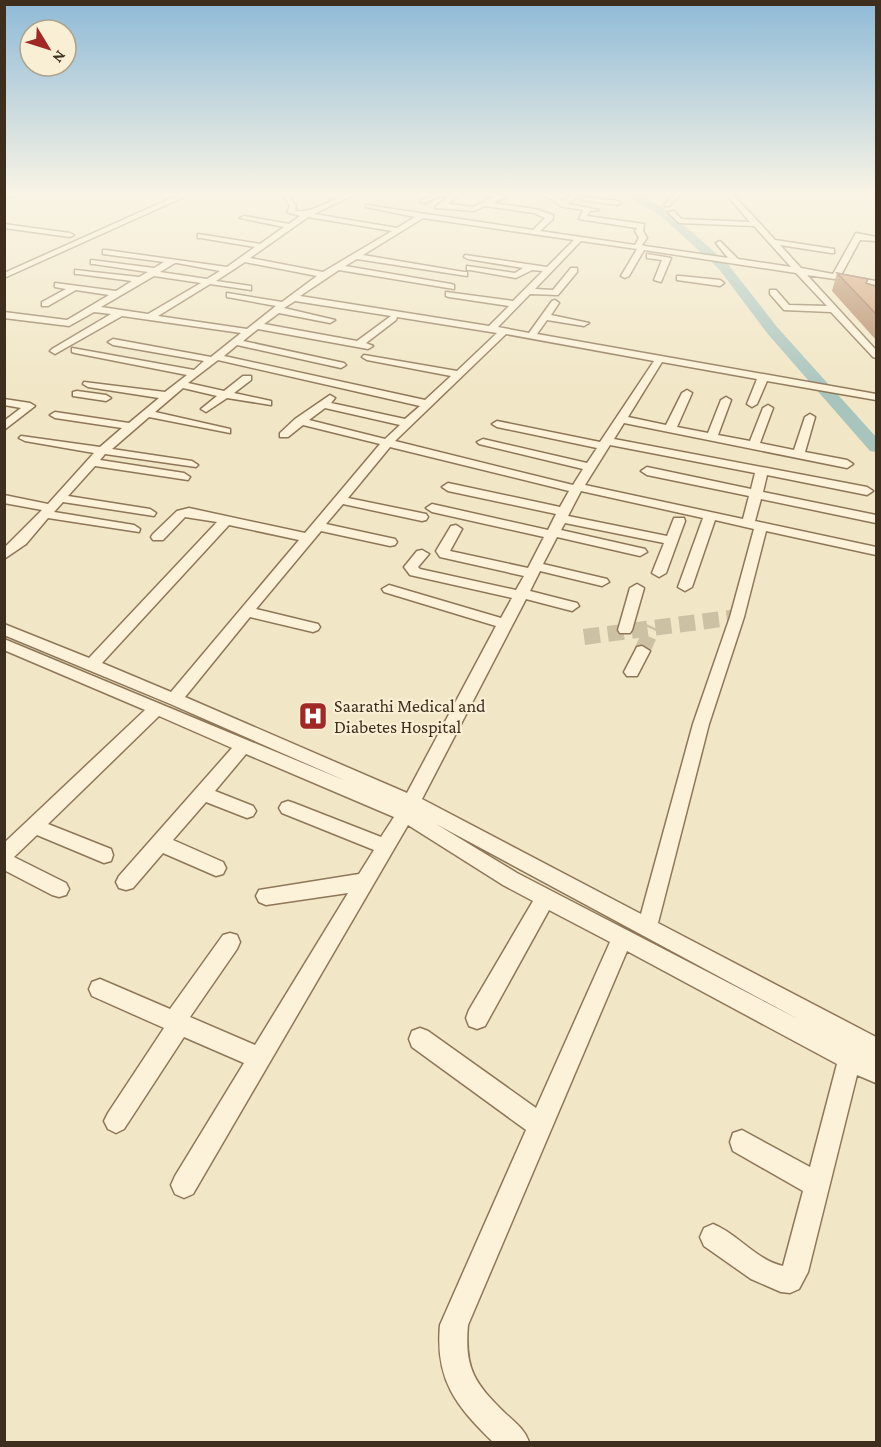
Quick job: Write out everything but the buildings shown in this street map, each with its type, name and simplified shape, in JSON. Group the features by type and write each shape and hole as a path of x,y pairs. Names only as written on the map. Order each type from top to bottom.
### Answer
{"street":[{"path":"4,276 41,260"},
{"path":"4,315 69,323 172,261 161,260"},
{"path":"150,317 210,282 242,260"},
{"path":"246,260 324,275"},
{"path":"4,555 18,543 102,451 130,426 214,358 324,275 349,260"},
{"path":"376,260 464,274"},
{"path":"484,260 549,270"},
{"path":"4,855 165,703 247,612 386,444 458,374 497,330 516,303 559,260"},
{"path":"625,276 634,260"},
{"path":"658,280 666,260"},
{"path":"688,260 679,281 720,283"},
{"path":"721,260 836,277 874,286"},
{"path":"791,260 876,355"},
{"path":"836,277 845,260"},
{"path":"177,261 228,270"},
{"path":"94,262 248,288"},
{"path":"454,265 516,276 531,267"},
{"path":"337,267 516,303"},
{"path":"166,275 178,269 218,277"},
{"path":"528,291 555,294 574,270"},
{"path":"78,272 140,280"},
{"path":"58,285 106,301"},
{"path":"45,304 75,292 117,294"},
{"path":"773,292 789,309 836,309"},
{"path":"229,295 286,305 497,330 876,397"},
{"path":"531,336 555,303"},
{"path":"286,305 330,320"},
{"path":"94,309 253,329 364,349 458,374"},
{"path":"55,351 120,313"},
{"path":"545,317 584,323"},
{"path":"364,349 393,318"},
{"path":"113,342 214,358 427,404"},
{"path":"236,342 341,364"},
{"path":"195,373 73,355 267,403"},
{"path":"184,1185 408,808 576,488 659,360"},
{"path":"206,409 247,378"},
{"path":"752,404 763,378"},
{"path":"87,384 168,396"},
{"path":"284,435 345,386"},
{"path":"670,429 687,393"},
{"path":"77,394 156,405"},
{"path":"712,437 726,400"},
{"path":"4,402 30,406 4,427"},
{"path":"324,404 407,423"},
{"path":"754,445 768,408"},
{"path":"146,413 226,430"},
{"path":"55,415 130,426"},
{"path":"799,454 810,417"},
{"path":"620,418 847,464"},
{"path":"299,421 386,444 576,488 876,551"},
{"path":"497,424 867,491"},
{"path":"25,438 192,465"},
{"path":"483,442 589,467"},
{"path":"93,462 183,477"},
{"path":"647,471 876,519"},
{"path":"646,927 701,724 737,617 754,525 756,494 762,471"},
{"path":"448,486 671,541"},
{"path":"60,498 150,513"},
{"path":"4,499 47,511 134,529"},
{"path":"340,500 552,533 640,552"},
{"path":"158,537 185,512 308,538"},
{"path":"685,587 710,516"},
{"path":"91,665 226,520"},
{"path":"659,573 679,521"},
{"path":"318,526 390,542"},
{"path":"456,529 443,551 445,554 602,582"},
{"path":"4,540 18,543"},
{"path":"422,554 411,567 415,572 572,606"},
{"path":"625,630 638,588"},
{"path":"388,589 505,624"},
{"path":"247,612 313,627"},
{"path":"4,629 91,665 244,745 408,808 501,873 876,1072"},
{"path":"4,644 165,703 408,808 646,927 876,1048"},
{"path":"632,672 642,651"},
{"path":"126,882 244,745"},
{"path":"202,793 247,811"},
{"path":"288,808 384,846"},
{"path":"34,826 104,855"},
{"path":"160,843 216,868"},
{"path":"4,861 59,889"},
{"path":"266,896 364,882"},
{"path":"477,1018 546,897"},
{"path":"514,1443 471,1399 458,1381 452,1360 454,1325 622,938"},
{"path":"116,1121 230,942"},
{"path":"100,989 260,1059"},
{"path":"420,1039 541,1126"},
{"path":"713,1237 770,1275 781,1280 790,1280 795,1272 850,1059"},
{"path":"742,1142 818,1185"}],"waterway":[{"path":"716,260 772,330 876,447"}],"tunnel":[{"path":"653,628 737,617"},
{"path":"584,637 653,628"},
{"path":"642,651 653,628"}],"place":[{"name":"Saarathi Medical and Diabetes Hospital","path":"313,716"}]}
